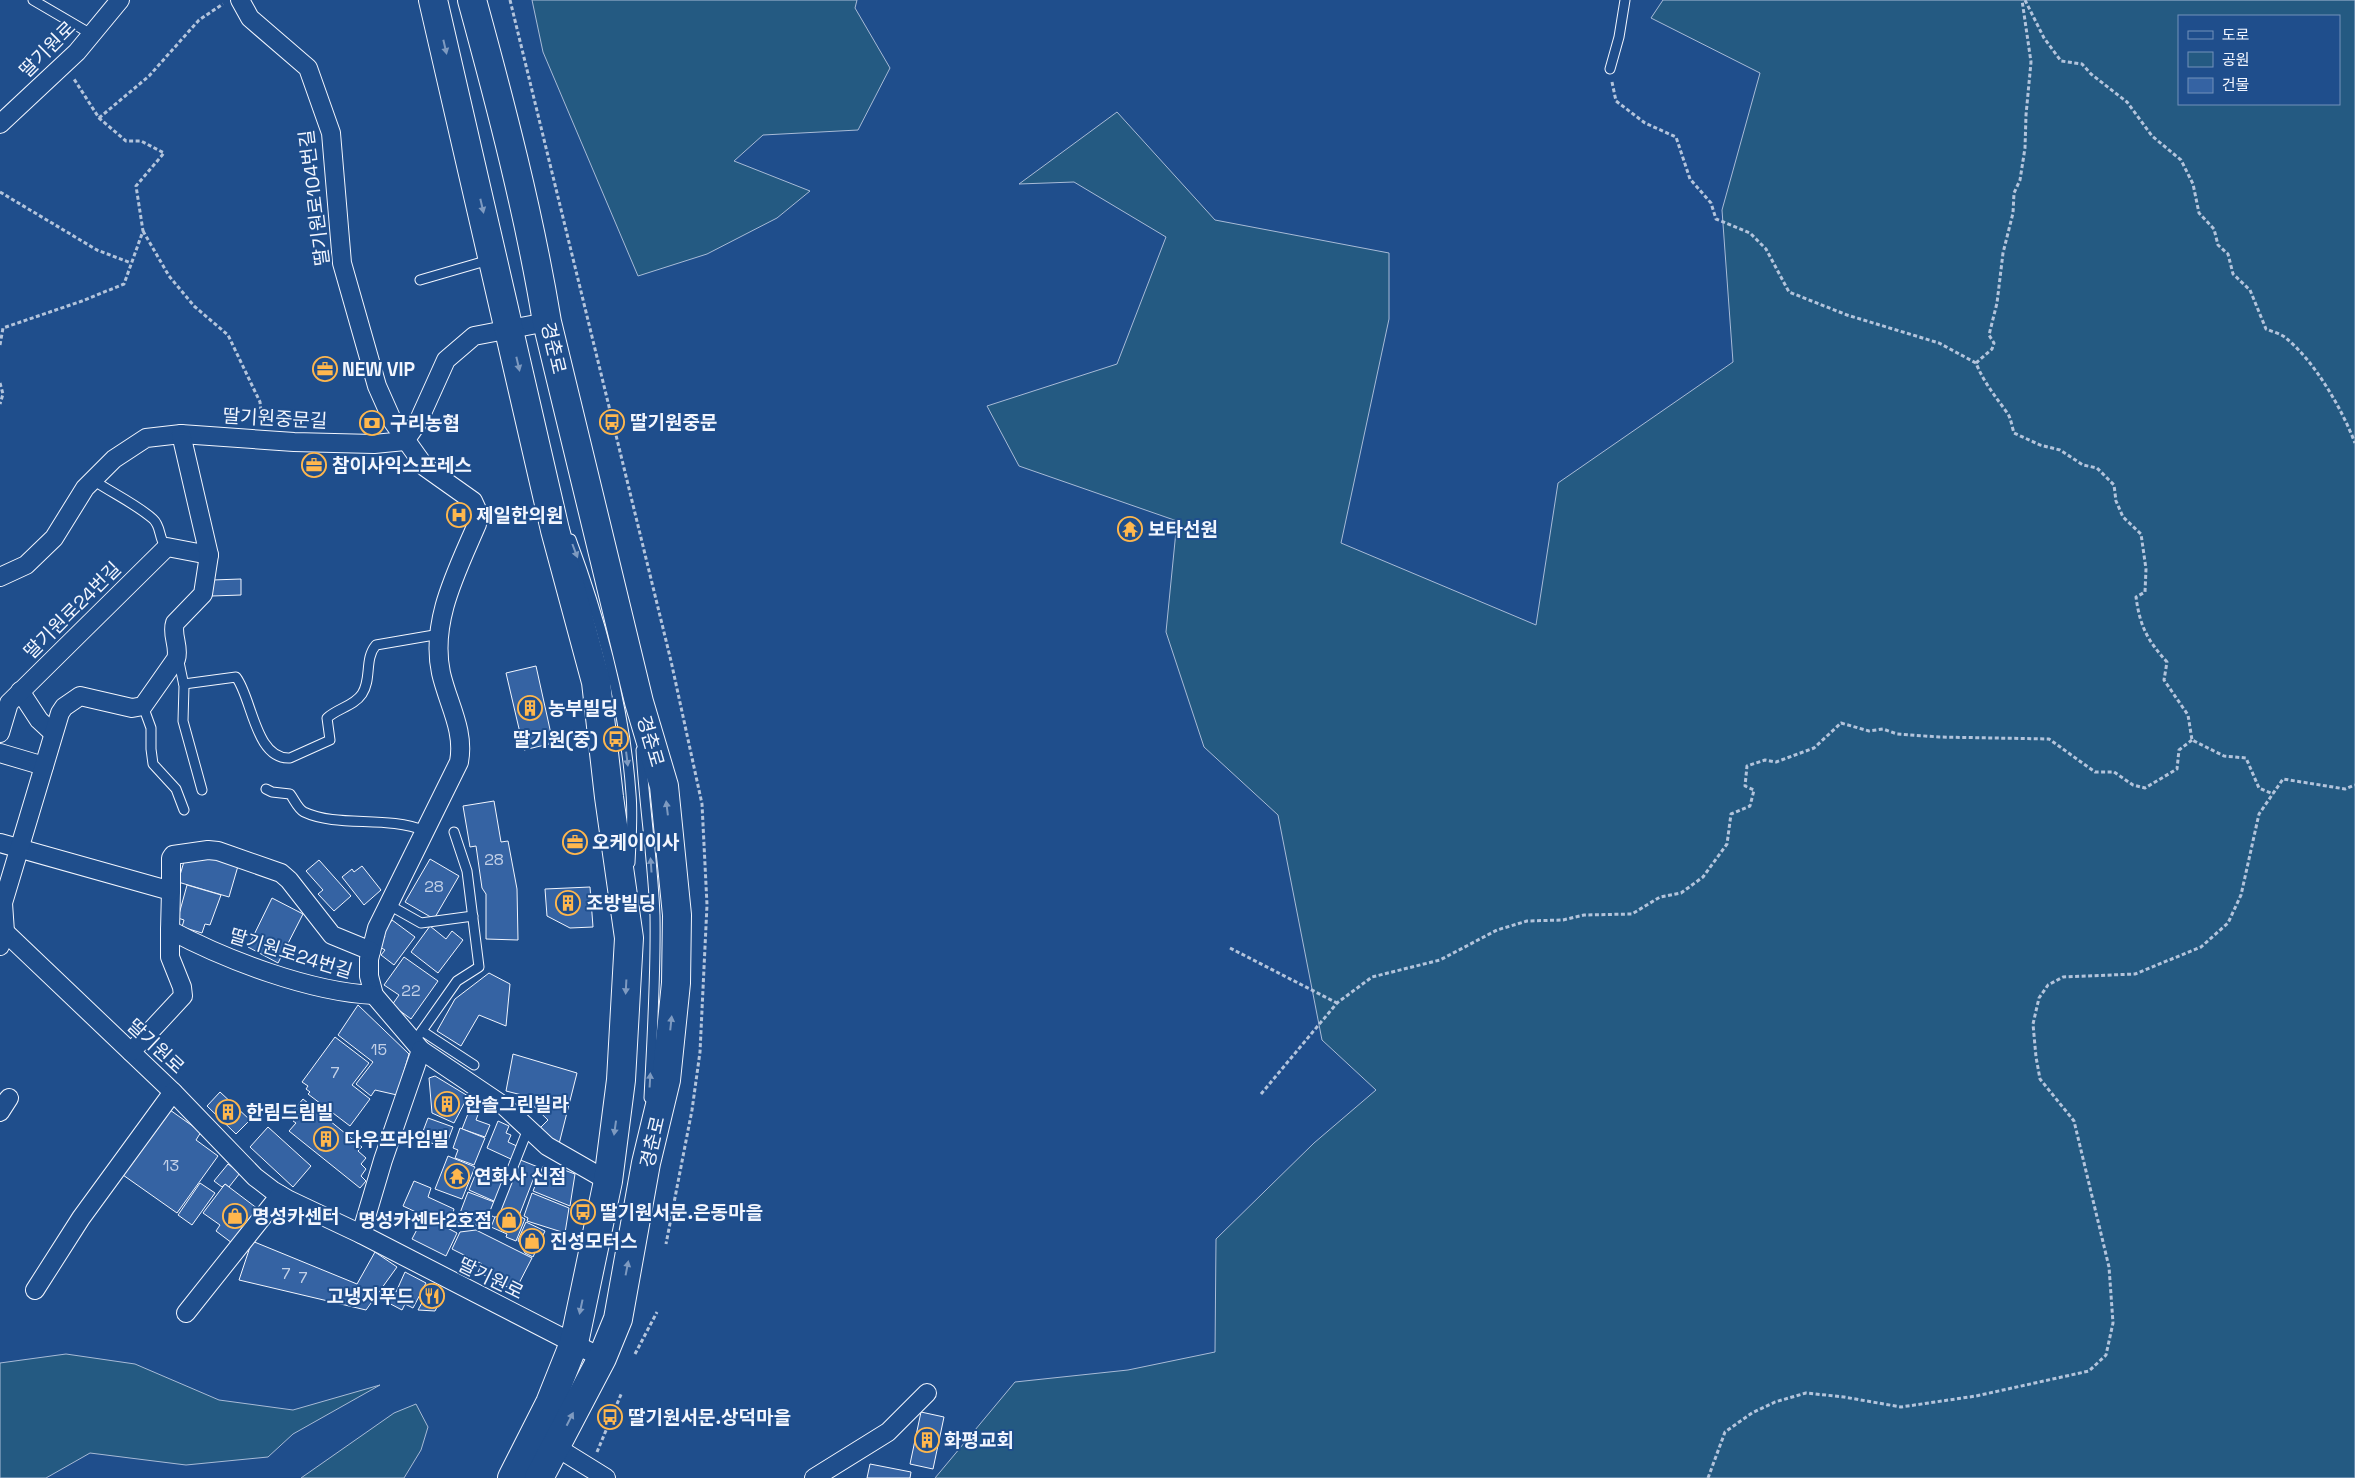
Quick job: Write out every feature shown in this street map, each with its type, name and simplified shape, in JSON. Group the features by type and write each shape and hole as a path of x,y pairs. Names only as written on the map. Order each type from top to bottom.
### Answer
{"main road":[{"name":"경춘로","path":"433,0 540,456 555,530 596,682 609,797 629,938 621,1080 608,1181 574,1343 550,1403 512,1478"},
{"name":"경춘로","path":"472,0 498,94 539,274 547,322 639,702 664,786 677,915 676,983 666,1080 646,1164 618,1319 602,1358 539,1478"}],"street":[{"name":"딸기원로","path":"0,124 64,64 120,0"},
{"name":"딸기원로104번길","path":"240,0 250,18 308,68 332,132 342,263 377,386 393,422 425,467 467,495 473,501 478,512 477,524 445,600 441,634"},
{"path":"405,441 418,422 446,360 474,336 547,322"},
{"path":"2,936 4,903 54,733 64,707 80,696 132,708 144,706 178,654 173,628 177,619 203,594 209,555 181,434"},
{"name":"딸기원중문길","path":"0,577 26,565 54,538 92,480 114,458 146,438 181,434 265,440 374,444 405,441"},
{"path":"167,547 209,555"},
{"name":"딸기원로24번길","path":"0,733 9,703 167,547"},
{"path":"441,634 439,649 441,674 458,725 461,753 459,762 377,928 371,951 369,976 374,995 419,1041 504,1106 547,1146 608,1181"},
{"path":"20,692 39,720 54,733"},
{"path":"0,753 44,766"},
{"path":"0,843 171,891"},
{"name":"딸기원로24번길","path":"131,1052 183,996 182,987 170,957 171,858 173,854 208,850 229,854 286,876 332,935 371,951"},
{"name":"딸기원로24번길","path":"170,930 206,949 258,968 353,994 374,995"},
{"name":"딸기원로","path":"2,936 173,1092 255,1177 280,1195 361,1234 437,1275 602,1358"},
{"path":"361,1234 419,1041"},
{"path":"35,1290 81,1218 173,1092"},
{"path":"186,1312 280,1195"},
{"path":"814,1478 888,1432 927,1393"},
{"path":"556,1447 599,1474"}],"lane":[{"path":"33,0 91,34"},
{"path":"1610,69 1619,37 1625,0"},
{"path":"420,280 494,258"},
{"path":"540,456 589,588 621,710 632,795 629,938"},
{"path":"92,480 153,520 160,531 163,544 167,547"},
{"path":"184,684 236,677 250,713 267,747 284,758 290,758 330,740 327,718 358,700 364,690 370,654 376,645 441,634"},
{"path":"178,654 184,684 182,720 202,790"},
{"path":"144,706 152,728 150,749 153,764 176,789 184,810"},
{"path":"266,789 272,792 290,794 304,812 327,818 406,824 425,831"},
{"path":"454,832 467,871 479,967 457,981 419,1041 474,1065"},
{"path":"388,905 421,923 473,916"},
{"path":"495,1212 528,1129"}],"path":[{"path":"99,118 149,76 199,20 230,0"},
{"path":"1976,363 1992,349 1994,343 1989,335 1997,303 2003,253 2013,213 2014,193 2020,180 2025,148 2031,62 2023,0"},
{"path":"2023,0 2044,38 2061,62 2082,64 2091,74 2128,102 2152,136 2181,160 2193,184 2199,213 2214,229 2218,245 2228,254 2232,274 2250,290 2266,329 2286,338 2324,383 2346,418 2355,443"},
{"path":"64,64 99,118 126,141 141,141 164,153 136,186 143,231 169,276 194,306 228,335 260,402 265,440"},
{"path":"1610,69 1616,101 1645,123 1676,137 1690,180 1711,203 1716,219 1750,234 1766,248 1789,292 1847,315 1939,343 1976,363 1982,378 2009,415 2014,433 2040,445 2060,450 2083,465 2097,468 2114,485 2116,501 2123,517 2141,534 2146,569 2145,592 2136,597 2139,618 2150,644 2166,662 2164,680 2188,715 2192,740"},
{"path":"0,192 97,250 131,262"},
{"path":"0,345 4,328 82,301 124,284 143,231"},
{"path":"0,383 4,394 0,404"},
{"path":"1261,1094 1337,1003 1372,977 1440,960 1497,930 1527,921 1563,920 1584,915 1632,914 1660,897 1681,893 1703,877 1727,844 1731,814 1750,806 1754,790 1745,786 1747,766 1764,760 1776,762 1814,748 1841,723 1869,731 1883,729 1898,734 1939,737 2049,739 2096,772 2114,772 2133,785 2145,788 2177,769 2179,750 2192,740"},
{"path":"2192,740 2224,756 2246,758 2259,788 2273,794"},
{"path":"1708,1478 1725,1432 1752,1413 1775,1402 1806,1393 1844,1397 1901,1407 1976,1396 2089,1371 2106,1355 2113,1324 2109,1267 2074,1121 2040,1079 2033,1024 2039,998 2048,985 2063,977 2134,974 2201,947 2228,923 2241,895 2259,814 2283,779 2345,789 2355,784"},
{"path":"1230,948 1337,1003"},
{"path":"634,1354 657,1312"},
{"path":"599,1474 622,1392"}],"green space":[{"path":"532,0 857,0 855,8 890,68 858,130 763,135 734,161 810,191 777,218 707,254 638,276 543,52"},
{"path":"1663,0 2355,0 2355,1478 935,1478 1015,1382 1128,1370 1215,1352 1216,1239 1314,1143 1376,1090 1322,1040 1278,815 1204,747 1166,632 1177,521 1019,466 987,406 1117,364 1166,237 1074,182 1019,184 1117,112 1215,220 1389,253 1389,319 1341,543 1536,625 1558,483 1733,362 1722,210 1760,73 1651,18"},
{"path":"66,1354 135,1364 219,1400 293,1410 380,1385 293,1434 268,1457 186,1465 90,1453 46,1478 0,1478 0,1363"},
{"path":"416,1404 428,1427 421,1450 404,1478 301,1478 394,1413"}],"building":[{"path":"241,579 241,595 212,596 212,580"},
{"name":"농부빌딩","path":"536,666 553,743 524,750 506,673"},
{"path":"494,801 501,842 508,841 517,889 518,940 486,939 486,894 482,888 476,846 470,847 463,806"},
{"path":"185,858 224,859 238,866 229,897 178,882"},
{"path":"430,859 459,876 434,919 405,902"},
{"path":"319,860 351,896 334,911 318,894 323,890 306,871"},
{"path":"362,866 381,890 364,905 342,877 352,869 354,872"},
{"path":"187,885 221,895 210,925 205,924 202,933 182,927 184,920 178,918"},
{"name":"조방빌딩","path":"590,887 593,927 570,928 547,916 545,889"},
{"path":"272,898 303,914 278,963 248,947"},
{"path":"392,920 415,937 394,965 381,955 385,950 378,946 385,936 382,934"},
{"path":"430,926 446,939 452,931 463,940 438,973 411,952"},
{"path":"404,957 438,981 411,1019 392,1005 399,995 384,985"},
{"path":"489,973 510,984 506,1026 479,1015 461,1046 437,1031 455,999"},
{"path":"358,1005 409,1054 397,1095 375,1090 371,1096 356,1084 373,1062 338,1035"},
{"path":"335,1037 369,1063 352,1085 370,1099 350,1126 308,1094 310,1092 306,1089 308,1086 302,1082"},
{"path":"513,1054 577,1073 559,1144 556,1146 540,1128 548,1120 522,1095 506,1091"},
{"name":"한솔그린빌라","path":"435,1076 468,1096 454,1123 432,1113 429,1078"},
{"name":"한림드림빌","path":"220,1092 250,1120 236,1134 207,1106"},
{"name":"다우프라임빌","path":"303,1099 362,1147 358,1151 366,1158 361,1164 366,1169 361,1176 366,1181 360,1188 289,1131 296,1123 293,1121 298,1116 293,1111"},
{"path":"471,1106 480,1109 476,1120 490,1125 485,1137 462,1129"},
{"path":"170,1110 201,1132 196,1140 218,1156 177,1213 123,1175"},
{"path":"428,1118 453,1127 445,1148 420,1139"},
{"path":"498,1121 509,1126 506,1133 511,1135 508,1142 519,1147 513,1160 487,1148"},
{"path":"268,1127 311,1166 293,1187 250,1147"},
{"path":"460,1128 485,1138 474,1165 455,1158 458,1150 453,1148"},
{"path":"448,1156 475,1167 462,1199 435,1189"},
{"path":"518,1159 538,1167 519,1216 525,1219 516,1241 506,1237 507,1234 491,1227"},
{"path":"228,1164 240,1173 229,1187 225,1184 222,1187 214,1181"},
{"path":"543,1166 554,1170 556,1167 575,1174 570,1206 533,1191"},
{"path":"478,1168 487,1171 488,1168 507,1176 496,1202 469,1190"},
{"path":"414,1181 431,1188 428,1197 454,1209 453,1213 462,1217 457,1227 448,1223 446,1226 403,1206"},
{"path":"200,1183 215,1193 192,1225 178,1215"},
{"path":"225,1184 258,1209 232,1243 216,1231 220,1225 203,1213"},
{"path":"468,1192 494,1202 486,1229 463,1220 465,1215 460,1213"},
{"path":"532,1193 569,1208 565,1233 527,1221 528,1218 524,1216"},
{"path":"424,1216 457,1233 446,1256 412,1239"},
{"path":"526,1222 545,1231 533,1257 525,1253 518,1240"},
{"path":"476,1230 532,1258 515,1291 478,1272 482,1264 452,1249 460,1232"},
{"path":"252,1241 357,1284 375,1252 397,1267 366,1310 239,1280"},
{"path":"405,1272 426,1283 413,1308 405,1304 402,1310 383,1300 389,1288 396,1292"},
{"path":"431,1286 444,1293 435,1311 418,1310"},
{"name":"화평교회","path":"921,1412 944,1417 933,1469 910,1464"},
{"path":"870,1464 911,1472 910,1478 867,1478"}],"place":[{"name":"NEW VIP","path":"325,369"},
{"name":"딸기원중문","path":"612,422"},
{"name":"구리농협","path":"372,423"},
{"name":"참이사익스프레스","path":"314,465"},
{"name":"제일한의원","path":"459,515"},
{"name":"보타선원","path":"1130,529"},
{"name":"농부빌딩","path":"530,708"},
{"name":"딸기원(중)","path":"616,739"},
{"name":"오케이이사","path":"575,842"},
{"name":"조방빌딩","path":"568,903"},
{"name":"한솔그린빌라","path":"447,1104"},
{"name":"한림드림빌","path":"228,1112"},
{"name":"다우프라임빌","path":"326,1139"},
{"name":"연화사 신점","path":"457,1176"},
{"name":"딸기원서문.은동마을","path":"583,1212"},
{"name":"명성카센터","path":"235,1216"},
{"name":"명성카센타2호점","path":"509,1220"},
{"name":"진성모터스","path":"532,1241"},
{"name":"고냉지푸드","path":"432,1296"},
{"name":"딸기원서문.상덕마을","path":"610,1417"},
{"name":"화평교회","path":"927,1440"}]}
